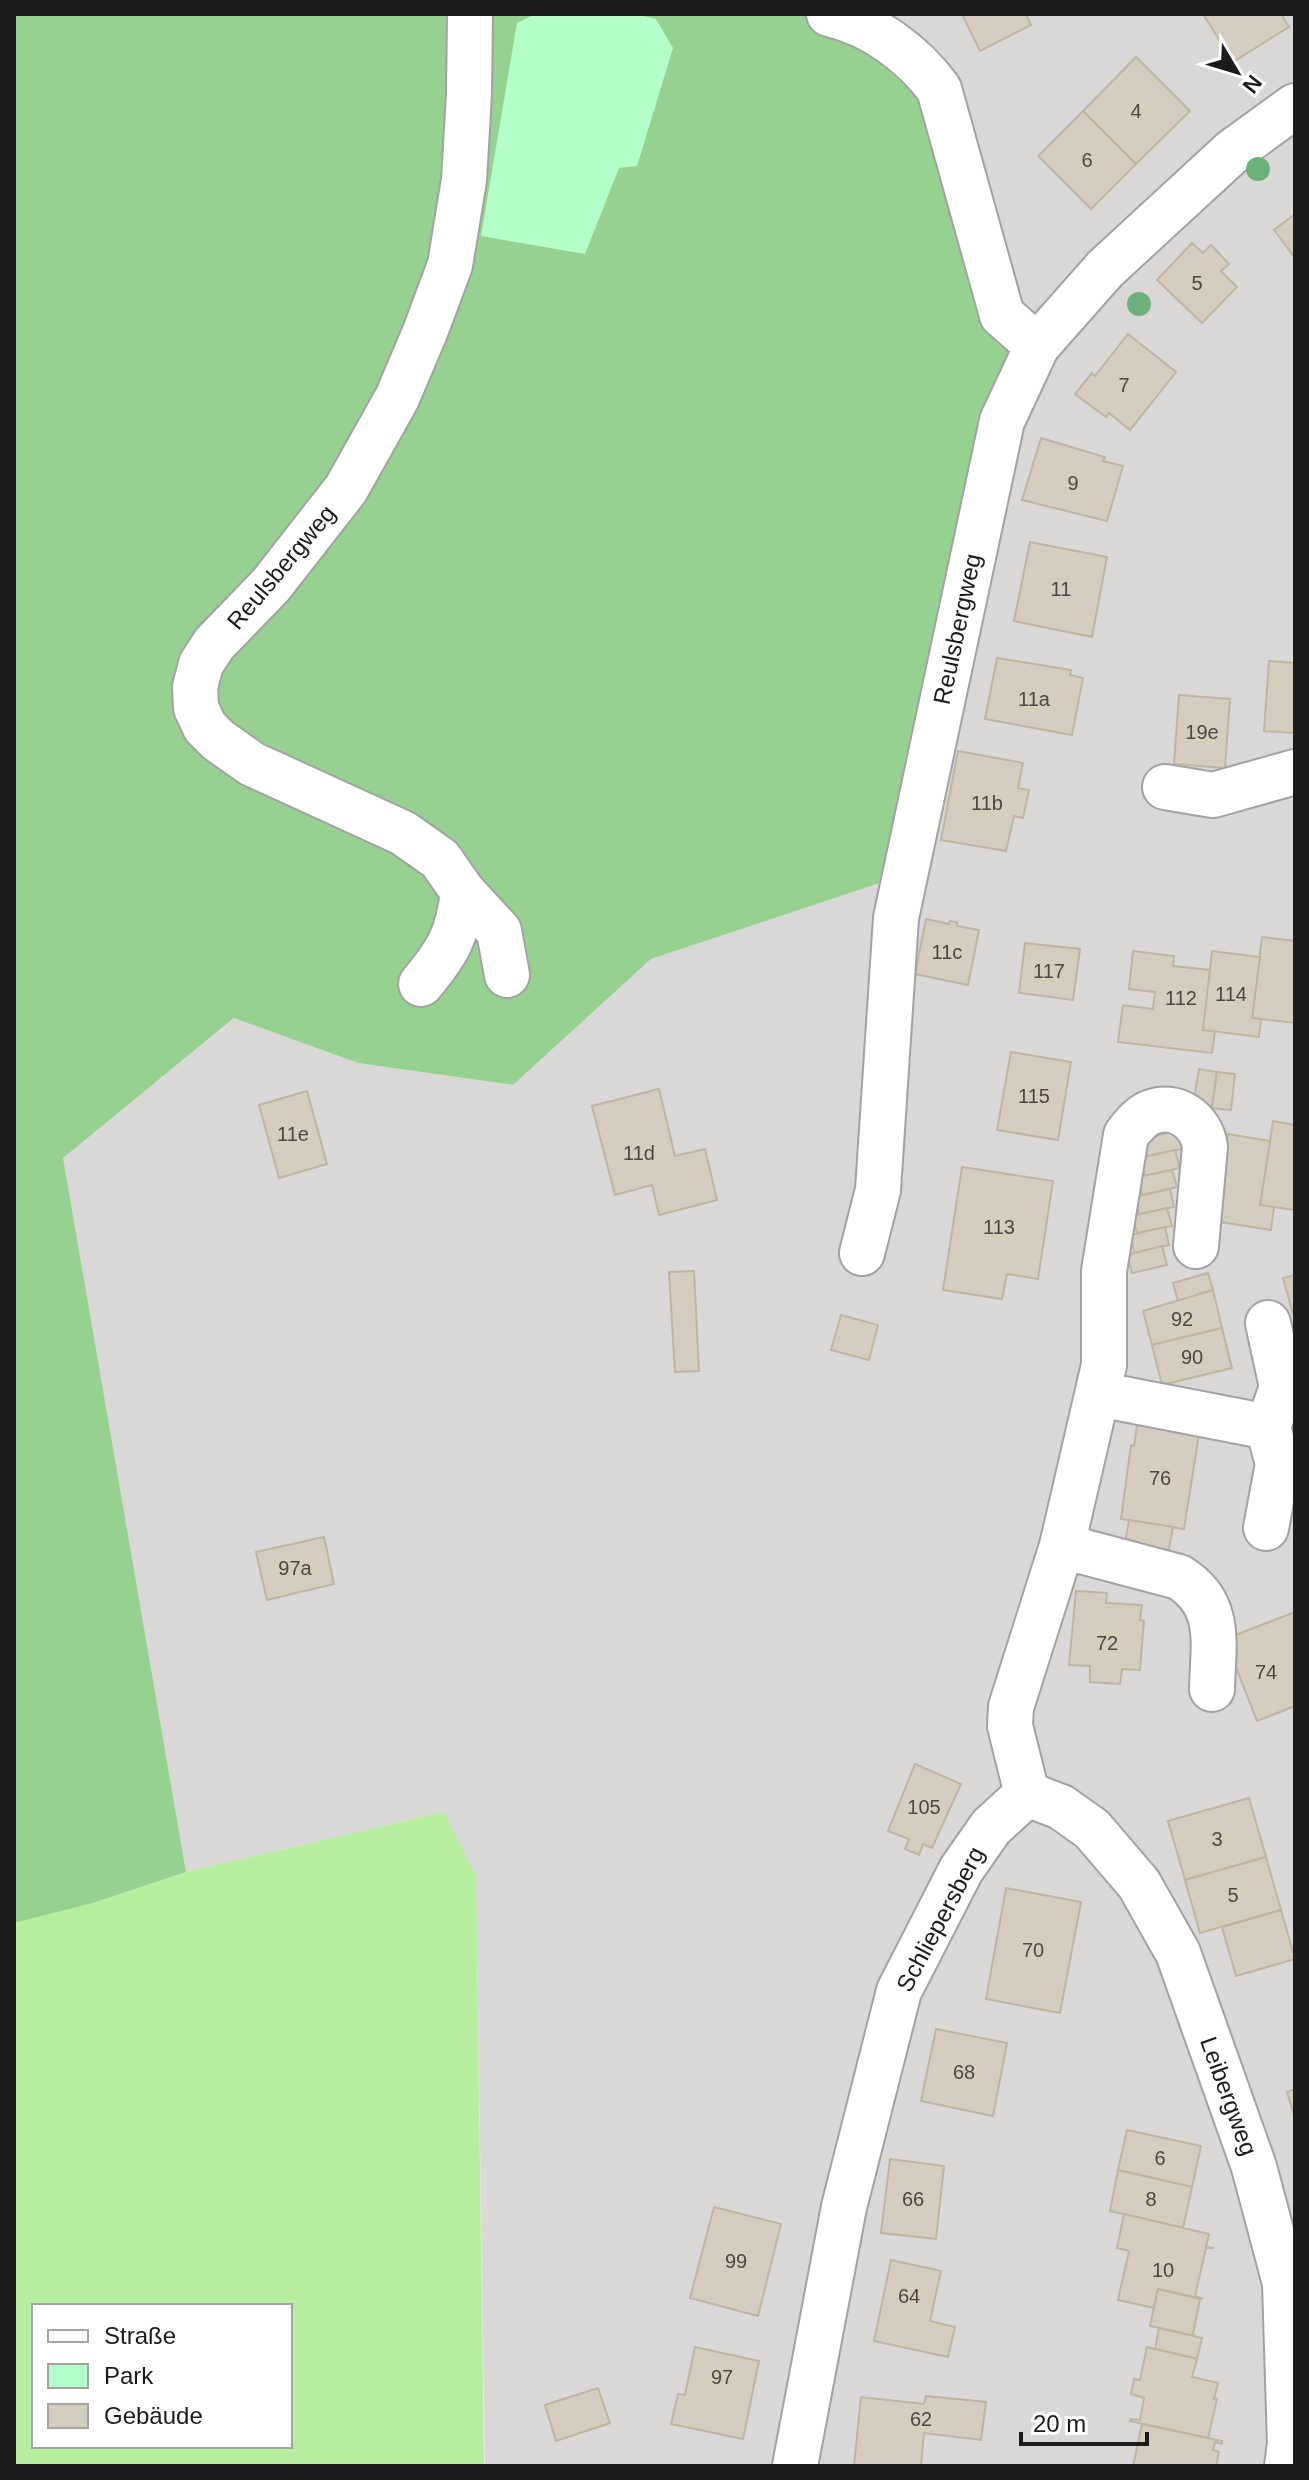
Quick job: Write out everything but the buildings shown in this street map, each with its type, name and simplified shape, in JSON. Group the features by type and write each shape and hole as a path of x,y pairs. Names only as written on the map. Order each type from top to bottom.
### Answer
{"street":[{"name":"Reulsbergweg","path":"470,14 464,180 450,265 425,332 397,398 346,489 271,585 214,644 201,664 195,687 196,708 205,727 232,751 252,764 403,833 440,859 463,892 499,931 507,975"},
{"path":"829,14 861,24 882,36 923,70 939,89 1002,315 1037,346"},
{"name":"Reulsbergweg","path":"862,1253 878,1190 896,918 1002,421 1037,346 1105,269 1233,151 1295,106"},
{"path":"1165,787 1213,795 1295,772"},
{"path":"421,984 445,955 460,918 463,892"},
{"path":"1027,1794 1010,1726 1011,1707 1062,1546 1104,1365 1104,1271 1126,1135 1135,1123 1149,1113 1173,1112 1188,1116 1204,1136 1196,1246"},
{"path":"1266,1528 1278,1464 1268,1427 1282,1387 1268,1323"},
{"path":"1098,1394 1268,1427"},
{"path":"1062,1546 1179,1577 1190,1584 1210,1609 1213,1626 1212,1689"},
{"name":"Schliepersberg","path":"795,2466 844,2207 899,1991 961,1870 991,1827 1027,1794"},
{"name":"Leibergweg","path":"1027,1794 1061,1807 1092,1829 1139,1884 1178,1953 1254,2167 1285,2283 1290,2444 1287,2466"}],"shaded area":[{"path":"841,14 1295,14 1295,2466 485,2466 476,1876 444,1812 186,1872 62,1158 235,1018 358,1063 513,1085 651,959 889,880"}],"green space":[{"path":"14,14 818,14 911,64 1035,343 889,880 651,959 513,1085 358,1063 234,1018 63,1158 186,1872 93,1903 14,1923"},
{"path":"535,14 635,14 656,19 673,48 637,166 619,168 585,254 481,236 517,23"},
{"path":"444,1812 476,1876 484,2466 14,2466 14,1923 93,1903 186,1872"}]}
